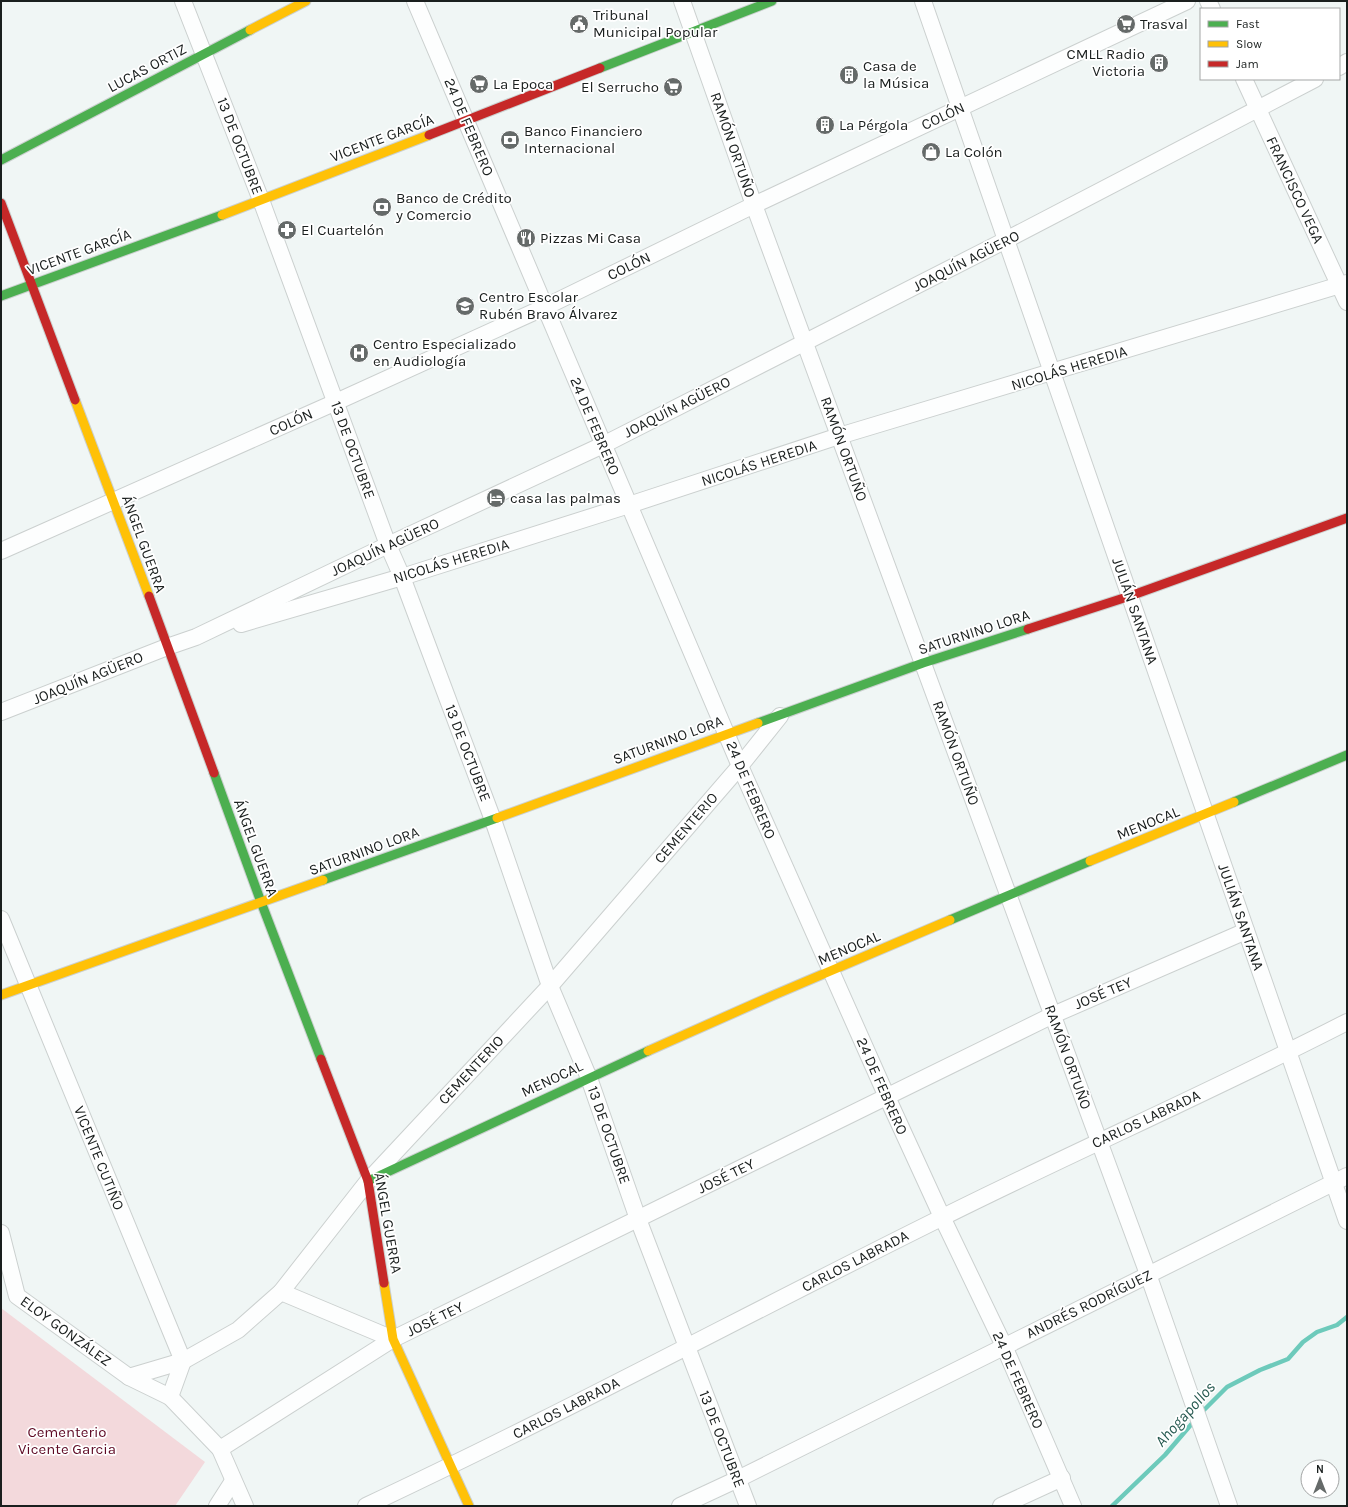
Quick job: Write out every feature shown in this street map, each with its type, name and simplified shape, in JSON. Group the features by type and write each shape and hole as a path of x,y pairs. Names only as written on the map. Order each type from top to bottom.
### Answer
{"street":[{"name":"13 DE OCTUBRE","path":"183,1 261,200 388,545 402,577 493,820 550,986 589,1078 638,1219 748,1506"},
{"name":"LUCAS ORTIZ","path":"1,160 306,1"},
{"name":"24 DE FEBRERO","path":"415,1 726,734 887,1097 942,1217 1004,1346 1073,1506"},
{"name":"RAMÓN ORTUÑO","path":"682,1 754,205 1100,1141 1229,1506"},
{"name":"VICENTE GARCÍA","path":"1,296 261,200 772,1"},
{"name":"JULIÁN SANTANA","path":"923,1 1288,1053 1340,1179 1347,1221"},
{"name":"COLÓN","path":"1,551 114,502 545,307 754,205 1186,1"},
{"name":"FRANCISCO VEGA","path":"1244,80 1343,284 1347,302"},
{"name":"JOAQUÍN AGÜERO","path":"1,712 196,637 388,545 603,445 1006,240 1313,80"},
{"name":"ÁNGEL GUERRA","path":"1,203 114,502 261,902 368,1181 393,1339 469,1506"},
{"name":"NICOLÁS HEREDIA","path":"196,637 402,577 839,436 1343,284"},
{"name":"SATURNINO LORA","path":"1,994 493,820 923,663 1130,596 1347,518"},
{"name":"CEMENTERIO","path":"129,1377 183,1362 238,1330 281,1292 368,1181 550,986 740,766 780,716"},
{"name":"MENOCAL","path":"368,1181 589,1078 830,971 1008,895 1347,756"},
{"name":"VICENTE CUTIÑO","path":"1,919 183,1362"},
{"name":"JOSÉ TEY","path":"220,1449 393,1339 1053,1015 1246,931"},
{"name":"CARLOS LABRADA","path":"366,1506 452,1466 942,1217 1288,1053 1347,1022"},
{"name":"ANDRÉS RODRÍGUEZ","path":"680,1506 738,1479 1340,1179"},
{"name":"ELOY GONZÁLEZ","path":"1,1233 17,1296 129,1377"},
{"path":"281,1292 393,1339"},
{"path":"170,1397 183,1362"},
{"path":"129,1377 170,1397 220,1449 245,1506"},
{"path":"1001,1506 1062,1478"},
{"path":"217,1506 233,1481"}],"green space":[{"name":"Cementerio Vicente Garcia","path":"1,1308 205,1462 175,1506 1,1506"}],"waterway":[{"name":"Ahogapollos","path":"1201,1413 1227,1387 1260,1370 1288,1359 1303,1342 1317,1332 1337,1325 1347,1317"},
{"name":"Ahogapollos","path":"1112,1506 1165,1455 1195,1420"}],"traffic: fast":[{"path":"600,68 772,1"},
{"path":"1,160 250,30"},
{"path":"1,296 222,215"},
{"path":"758,723 923,663 1028,629"},
{"path":"1234,802 1347,755"},
{"path":"214,773 321,1059"},
{"path":"323,880 497,818"},
{"path":"950,920 1090,861"},
{"path":"368,1181 648,1051"}],"traffic: slow":[{"path":"250,30 306,1"},
{"path":"222,215 429,135"},
{"path":"75,400 149,596"},
{"path":"497,818 758,723"},
{"path":"1090,861 1234,802"},
{"path":"1,995 323,880"},
{"path":"648,1051 774,995 950,920"},
{"path":"384,1283 393,1339 469,1506"}],"traffic: jam":[{"path":"429,135 600,68"},
{"path":"1,203 75,400"},
{"path":"1028,629 1130,596 1347,518"},
{"path":"149,596 214,773"},
{"path":"321,1059 368,1181 384,1283"}],"place":[{"name":"Tribunal Municipal Popular","path":"579,24"},
{"name":"Trasval","path":"1126,24"},
{"name":"CMLL Radio Victoria","path":"1159,63"},
{"name":"Casa de la Música","path":"849,75"},
{"name":"La Epoca","path":"479,84"},
{"name":"El Serrucho","path":"673,87"},
{"name":"La Pérgola","path":"825,125"},
{"name":"Banco Financiero Internacional","path":"510,140"},
{"name":"La Colón","path":"931,152"},
{"name":"Banco de Crédito y Comercio","path":"382,207"},
{"name":"El Cuartelón","path":"287,230"},
{"name":"Pizzas Mi Casa","path":"526,238"},
{"name":"Centro Escolar Rubén Bravo Álvarez","path":"465,306"},
{"name":"Centro Especializado en Audiología","path":"359,353"},
{"name":"casa las palmas","path":"496,498"}]}
